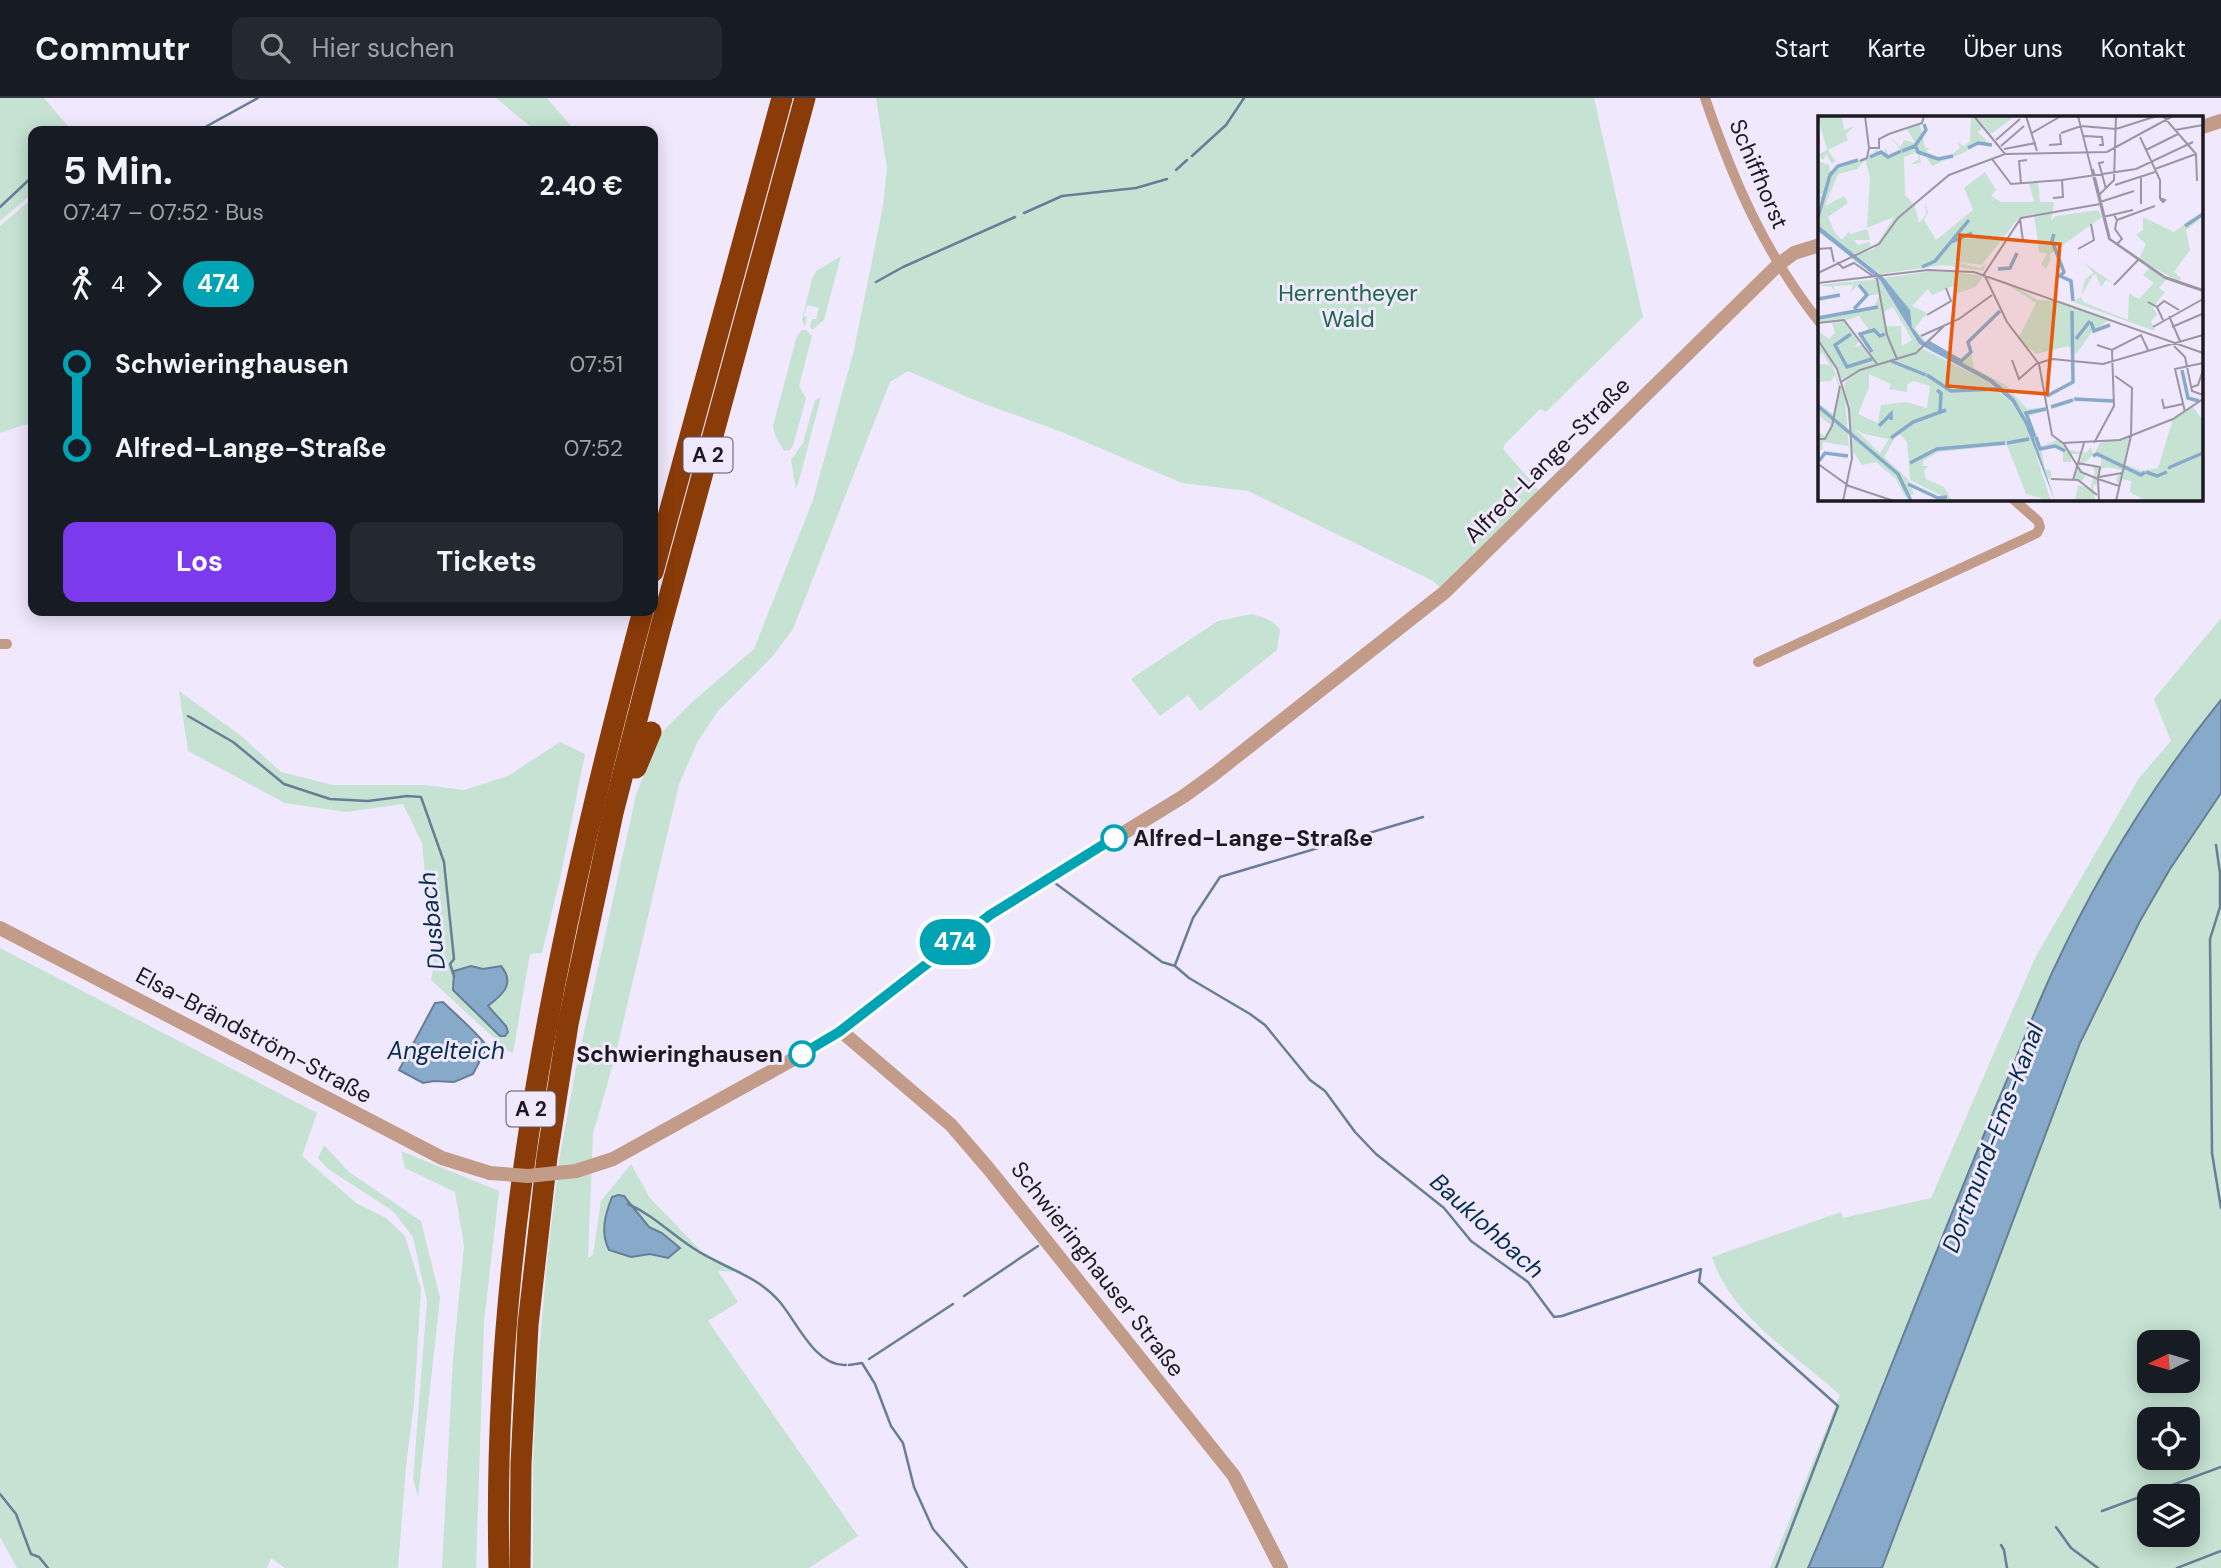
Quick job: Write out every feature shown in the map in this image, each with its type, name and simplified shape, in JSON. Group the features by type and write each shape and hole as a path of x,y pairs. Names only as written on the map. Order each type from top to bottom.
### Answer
{"highway":[{"name":"A 2","path":"658,554 782,98"},
{"name":"A 2","path":"520,1568 525,1373 545,1170 568,1024 613,813 805,98"},
{"name":"A 2","path":"499,1568 499,1459 506,1329 522,1176 537,1071 575,885 642,616"},
{"path":"613,813 632,782 651,732"}],"street":[{"name":"Schiffhorst","path":"1705,98 1737,184 1756,227 1778,265"},
{"path":"2204,126 2221,121"},
{"name":"Alfred-Lange-Straße","path":"576,1171 605,1163 625,1153 841,1031 990,915 1184,796 1213,775 1446,592 1778,265 1794,253 1818,246"},
{"path":"1778,265 1818,320"},
{"path":"1758,662 2037,533 2040,527 2038,521 2014,500"},
{"name":"Elsa-Brändström-Straße","path":"0,928 442,1158 490,1172 527,1177 576,1171"},
{"name":"Schwieringhauser Straße","path":"841,1031 951,1125 988,1168 1234,1476 1281,1568"}],"green space":[{"path":"0,98 44,98 68,126 28,126 28,197 0,221"},
{"path":"496,98 547,98 571,126 530,126"},
{"name":"Herrentheyer Wald","path":"876,98 1594,98 1643,317 1546,412 1540,409 1505,444 1503,449 1544,496 1445,592 1433,581 1248,491 1182,483 908,371 890,382 793,629 772,657 718,711 698,741 679,784 615,1057 593,1134 588,1258 593,1255 601,1201 631,1164 650,1198 702,1252 743,1272 718,1271 738,1302 708,1321 858,1536 809,1568 533,1568 536,1388 559,1161 576,1068 636,795 660,734 692,702 754,649 813,500 854,350 883,206 887,168"},
{"path":"28,202 28,424 0,433 0,226"},
{"path":"841,256 824,320 812,330 812,319 816,319 819,308 807,305 805,327 802,320 816,271"},
{"path":"802,330 812,336 799,386 806,398 793,446 784,451 773,426 797,336"},
{"path":"821,397 796,489 791,460 803,443 815,400"},
{"path":"1251,614 1267,619 1280,630 1277,650 1200,711 1188,695 1160,716 1131,679 1218,621"},
{"path":"2221,618 2221,700 2154,792 2113,856 2052,972 1949,1218 1808,1568 1770,1568 1840,1395 1749,1316 1721,1279 1712,1257 1841,1212 1843,1218 1931,1198 2036,956 2139,778 2171,741 2154,699"},
{"path":"179,691 240,735 281,772 333,785 424,785 464,790 508,776 560,742 585,754 542,953 530,954 513,1053 431,980 434,965 422,843 403,804 346,812 285,803 188,751"},
{"path":"2221,793 2221,1568 1882,1568 2080,1043 2140,921 2170,869"},
{"path":"0,948 317,1113 302,1156 356,1203 386,1218 405,1236 421,1289 414,1403 398,1568 285,1568 271,1558 267,1568 17,1568 0,1537"},
{"path":"324,1145 349,1172 421,1221 440,1298 418,1497 413,1479 427,1301 413,1237 393,1211 328,1169 318,1158"},
{"path":"401,1151 499,1191 484,1322 476,1568 442,1568 453,1359 464,1246 455,1192 405,1168"}],"water":[{"name":"Dortmund-Ems-Kanal","path":"2221,700 2221,793 2170,869 2140,921 2080,1043 1882,1568 1808,1568 1979,1147 2068,938 2127,832 2172,765"},
{"path":"471,966 483,969 501,966 505,972 505,989 488,1006 506,1026 508,1032 505,1036 500,1036 453,990 454,971"},
{"name":"Angelteich","path":"443,1002 487,1047 473,1074 454,1082 423,1083 399,1070 435,1003"},
{"path":"624,1196 649,1227 662,1233 680,1248 668,1258 650,1254 631,1257 609,1250 604,1224 612,1197"}],"waterway":[{"path":"207,126 258,98"},
{"path":"1192,156 1226,125 1244,98"},
{"path":"1176,170 1187,160"},
{"path":"1024,213 1062,196 1136,188 1167,179"},
{"path":"0,207 28,181"},
{"path":"876,282 903,267 1015,217"},
{"name":"Dusbach","path":"188,716 233,742 284,784 330,799 368,801 421,797 444,862 454,959 450,964 454,976"},
{"path":"1175,965 1193,918 1220,877 1423,817"},
{"path":"2216,845 2220,873 2220,907 2210,939 2212,1153 2221,1208"},
{"name":"Bauklohbach","path":"1055,883 1162,962 1175,966 1189,978 1265,1025 1310,1080 1325,1091 1355,1132 1376,1154 1444,1208 1471,1241 1528,1282 1554,1317 1701,1269 1699,1282 1838,1406 1776,1568"},
{"path":"628,1204 704,1255 760,1284 779,1301 816,1351 835,1364 846,1365"},
{"path":"964,1296 1038,1246"},
{"path":"869,1359 953,1304"},
{"path":"849,1365 862,1363 875,1384 891,1426 903,1443 914,1487 933,1529 967,1568"},
{"path":"2102,1511 2221,1467"},
{"path":"0,1494 16,1514 31,1554 39,1557 48,1568"},
{"path":"2056,1527 2071,1548 2098,1568"},
{"path":"2001,1545 2007,1568"},
{"path":"2177,1568 2221,1551"}],"bus line":[{"name":"474","path":"802,1054 839,1032 990,915 1114,838"}],"place":[{"name":"Alfred-Lange-Straße","path":"1114,838"},
{"name":"Schwieringhausen","path":"802,1054"}]}
